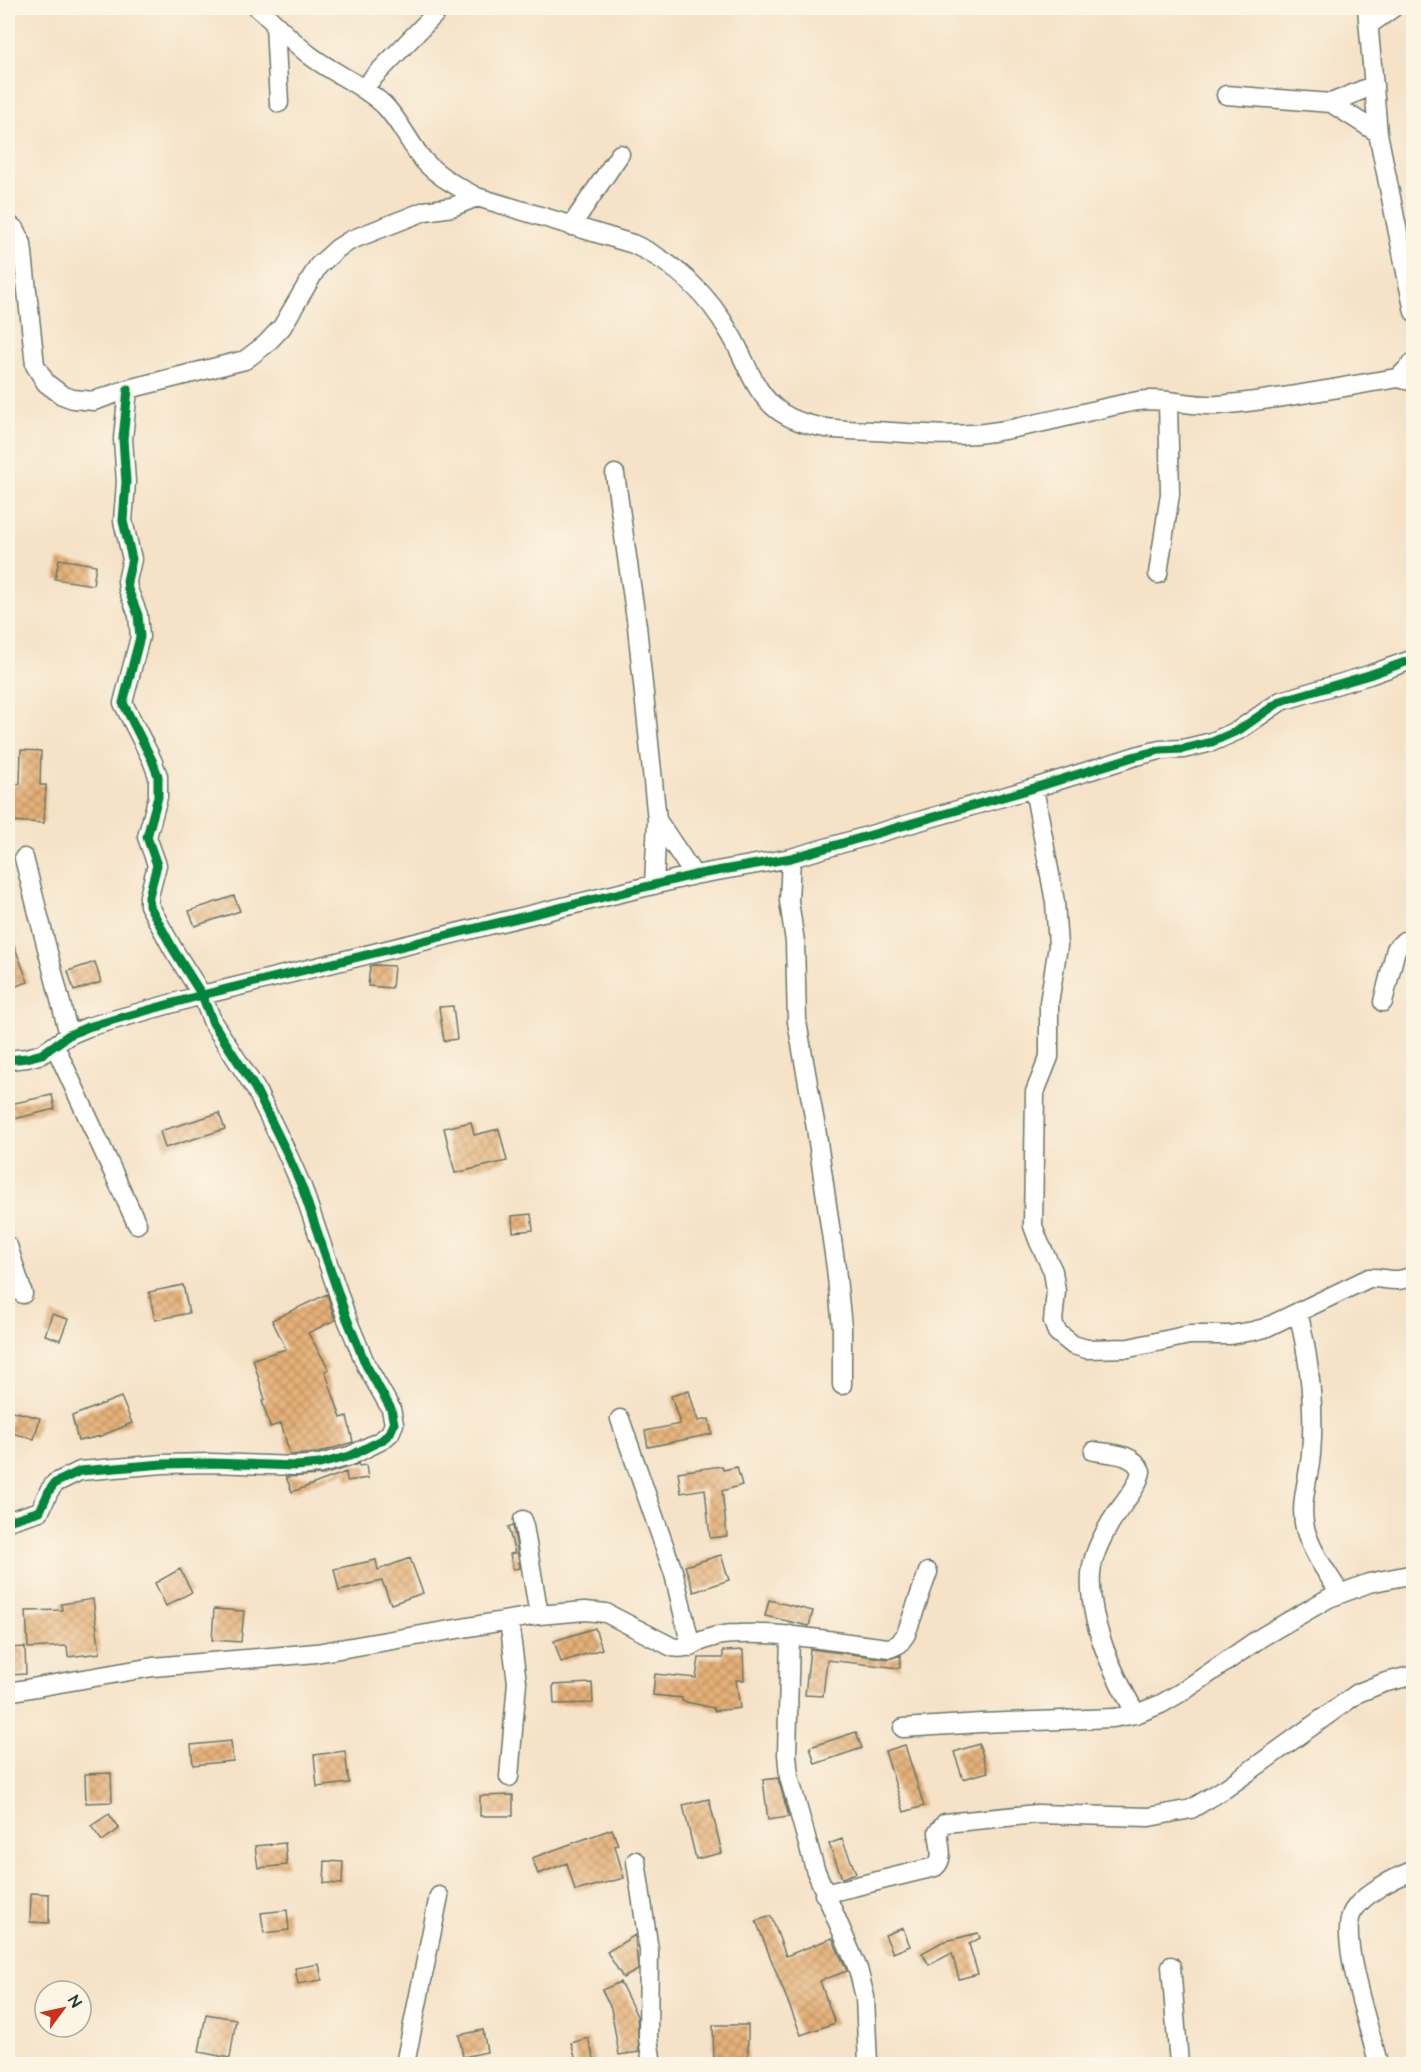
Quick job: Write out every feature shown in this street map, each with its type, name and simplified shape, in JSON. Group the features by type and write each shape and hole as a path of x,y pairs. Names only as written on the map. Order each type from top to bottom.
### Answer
{"street":[{"path":"259,8 310,55 340,76 363,88 384,105 424,160 455,186 477,197 633,244 652,253 695,286 710,303 731,335 748,372 768,402 797,421 826,428 967,435 1011,429 1139,401 1218,405 1406,380 1413,362"},
{"path":"1392,8 1368,16 1378,133 1413,312"},
{"path":"363,88 437,12"},
{"path":"275,25 279,103"},
{"path":"1226,95 1331,103 1374,85"},
{"path":"1331,103 1378,133"},
{"path":"572,226 620,154"},
{"path":"452,207 455,186"},
{"path":"8,224 16,230 22,244 35,365 39,374 53,389 73,399 94,401 128,389 245,360 266,344 282,327 325,258 351,240 434,208 452,207 477,197"},
{"path":"8,1521 40,1511 55,1483 80,1471 211,1462 296,1466 320,1464 350,1456 382,1440 392,1428 394,1419 354,1338 302,1186 255,1088 213,1023 202,995 172,949 149,905 157,865 147,837 158,796 158,776 152,759 123,703 140,637 138,615 128,589 127,581 132,559 123,521 126,483 123,439 128,389"},
{"path":"1158,574 1170,495 1168,402"},
{"path":"615,474 636,626 657,820 654,885"},
{"path":"8,1060 42,1054 88,1027 202,995 694,875 791,858 1136,756 1212,742 1239,730 1281,701 1369,675 1413,659"},
{"path":"1034,788 1055,902 1058,946 1049,1003 1049,1057 1035,1092 1033,1226 1053,1271 1056,1291 1052,1314 1057,1332 1073,1345 1087,1349 1109,1350 1189,1335 1230,1335 1265,1328 1370,1278 1396,1281 1405,1280 1413,1275"},
{"path":"657,820 694,875"},
{"path":"24,858 62,1041 136,1224"},
{"path":"791,858 789,901 795,942 797,1022 816,1128 833,1245 842,1327 842,1385"},
{"path":"1383,1002 1396,949 1404,941 1413,940"},
{"path":"8,1246 23,1294"},
{"path":"1298,1312 1309,1367 1312,1433 1304,1497 1305,1527 1312,1545 1340,1593"},
{"path":"620,1419 674,1574 691,1647"},
{"path":"1094,1451 1132,1459 1141,1471 1137,1484 1101,1540 1091,1572 1092,1601 1102,1641 1136,1714"},
{"path":"523,1520 539,1615"},
{"path":"8,1692 153,1667 316,1653 509,1622 539,1615 585,1611 606,1613 672,1647 691,1647 718,1635 790,1635 890,1648 899,1644 906,1634 928,1572"},
{"path":"903,1728 1113,1718 1136,1714 1161,1704 1185,1690 1305,1610 1340,1593 1369,1583 1413,1574"},
{"path":"509,1622 517,1682 509,1777"},
{"path":"790,1635 787,1754 789,1777 807,1844 824,1894 858,1969 865,1997 868,2064"},
{"path":"824,1894 935,1867 941,1859 938,1832 945,1823 1037,1814 1149,1816 1191,1809 1226,1788 1358,1693 1413,1675"},
{"path":"636,1861 649,1950 648,2038 652,2064"},
{"path":"1378,2064 1354,1970 1348,1923 1352,1912 1363,1899 1413,1870"},
{"path":"405,2064 439,1896"},
{"path":"1171,1966 1179,2064"}],"building":[{"path":"59,559 96,565 93,585 55,579"},
{"path":"21,750 41,751 40,785 46,785 44,823 9,821 11,783 20,784"},
{"path":"234,896 240,911 195,926 189,911"},
{"path":"8,932 28,982 8,989"},
{"path":"95,962 101,982 74,991 68,971"},
{"path":"370,966 394,966 392,988 368,986"},
{"path":"453,1006 457,1039 444,1041 439,1007"},
{"path":"52,1095 55,1109 14,1119 10,1104"},
{"path":"219,1113 225,1129 165,1148 160,1131"},
{"path":"471,1122 474,1135 499,1129 507,1161 455,1173 444,1128"},
{"path":"531,1214 533,1230 513,1232 512,1216"},
{"path":"183,1285 189,1313 155,1320 149,1292"},
{"path":"327,1294 335,1320 308,1333 329,1369 325,1371 341,1418 347,1416 353,1442 318,1453 290,1455 281,1423 270,1427 253,1359 286,1349 272,1320"},
{"path":"52,1314 68,1319 60,1340 45,1335"},
{"path":"689,1391 698,1421 709,1419 712,1434 648,1447 645,1431 680,1424 671,1396"},
{"path":"121,1397 132,1423 101,1436 78,1441 72,1416"},
{"path":"12,1411 40,1418 34,1439 8,1432"},
{"path":"358,1464 359,1466 366,1465 368,1478 347,1481 346,1472 292,1492 286,1477 323,1475"},
{"path":"722,1466 723,1470 737,1467 742,1485 722,1491 727,1536 710,1538 705,1489 681,1493 678,1472"},
{"path":"513,1526 520,1568 513,1569 510,1554 515,1553 508,1527"},
{"path":"721,1555 729,1580 694,1592 685,1566"},
{"path":"410,1558 423,1593 391,1604 382,1581 339,1591 334,1569 376,1560 378,1570"},
{"path":"180,1569 192,1592 166,1606 155,1583"},
{"path":"93,1599 100,1653 68,1657 67,1646 28,1648 26,1611 62,1610 61,1604"},
{"path":"769,1600 813,1611 809,1626 765,1616"},
{"path":"214,1609 244,1611 241,1642 212,1640"},
{"path":"595,1628 602,1649 561,1662 554,1641"},
{"path":"25,1647 26,1674 8,1675 8,1648"},
{"path":"810,1649 889,1659 901,1655 900,1668 827,1660 823,1696 805,1695"},
{"path":"743,1650 744,1680 736,1680 740,1708 714,1711 713,1708 682,1701 682,1698 653,1695 655,1674 696,1678 699,1658 723,1658 723,1651"},
{"path":"592,1683 593,1703 554,1704 553,1685"},
{"path":"856,1732 862,1748 815,1764 810,1747"},
{"path":"231,1741 233,1761 193,1765 191,1745"},
{"path":"979,1744 988,1772 963,1779 954,1752"},
{"path":"905,1745 924,1806 904,1812 885,1751"},
{"path":"345,1751 349,1783 317,1787 314,1755"},
{"path":"111,1773 112,1802 86,1803 85,1774"},
{"path":"778,1778 789,1817 768,1820 763,1780"},
{"path":"513,1795 513,1816 480,1816 480,1796"},
{"path":"709,1799 722,1853 696,1859 683,1805"},
{"path":"109,1814 119,1829 102,1841 91,1826"},
{"path":"612,1829 618,1845 615,1846 624,1878 575,1891 567,1863 538,1874 532,1858"},
{"path":"842,1839 856,1873 842,1878 829,1844"},
{"path":"285,1843 287,1865 258,1868 255,1846"},
{"path":"325,1861 343,1862 342,1884 324,1883"},
{"path":"31,1893 49,1894 49,1923 30,1922"},
{"path":"287,1910 289,1930 264,1933 261,1913"},
{"path":"771,1916 786,1956 832,1938 847,1971 820,1981 835,2023 801,2035 756,1921"},
{"path":"903,1928 910,1946 893,1953 885,1935"},
{"path":"978,1933 980,1938 969,1944 978,1974 959,1979 952,1953 929,1965 922,1953 942,1942"},
{"path":"635,1935 638,1970 623,1978 607,1952"},
{"path":"319,1964 322,1980 298,1984 295,1968"},
{"path":"620,1982 637,2016 639,2052 619,2055 611,2008 602,1990"},
{"path":"206,2014 236,2019 230,2058 199,2052"},
{"path":"713,2025 748,2025 748,2064 714,2064"},
{"path":"483,2030 487,2052 463,2057 459,2035"},
{"path":"588,2038 595,2062 577,2064 571,2043"}],"cycle path":[{"path":"8,1521 40,1511 55,1483 80,1471 163,1464 296,1466 320,1464 350,1456 382,1440 390,1433 394,1424 391,1409 366,1365 347,1319 302,1187 286,1151 255,1088 213,1023 202,995 149,905 157,865 147,837 158,797 158,776 123,703 140,637 138,615 128,589 127,581 132,559 123,521 126,482 123,439 128,389"},
{"path":"8,1060 42,1054 69,1035 88,1027 202,995 694,875 791,858 1136,756 1212,742 1239,730 1281,701 1414,659"}]}
